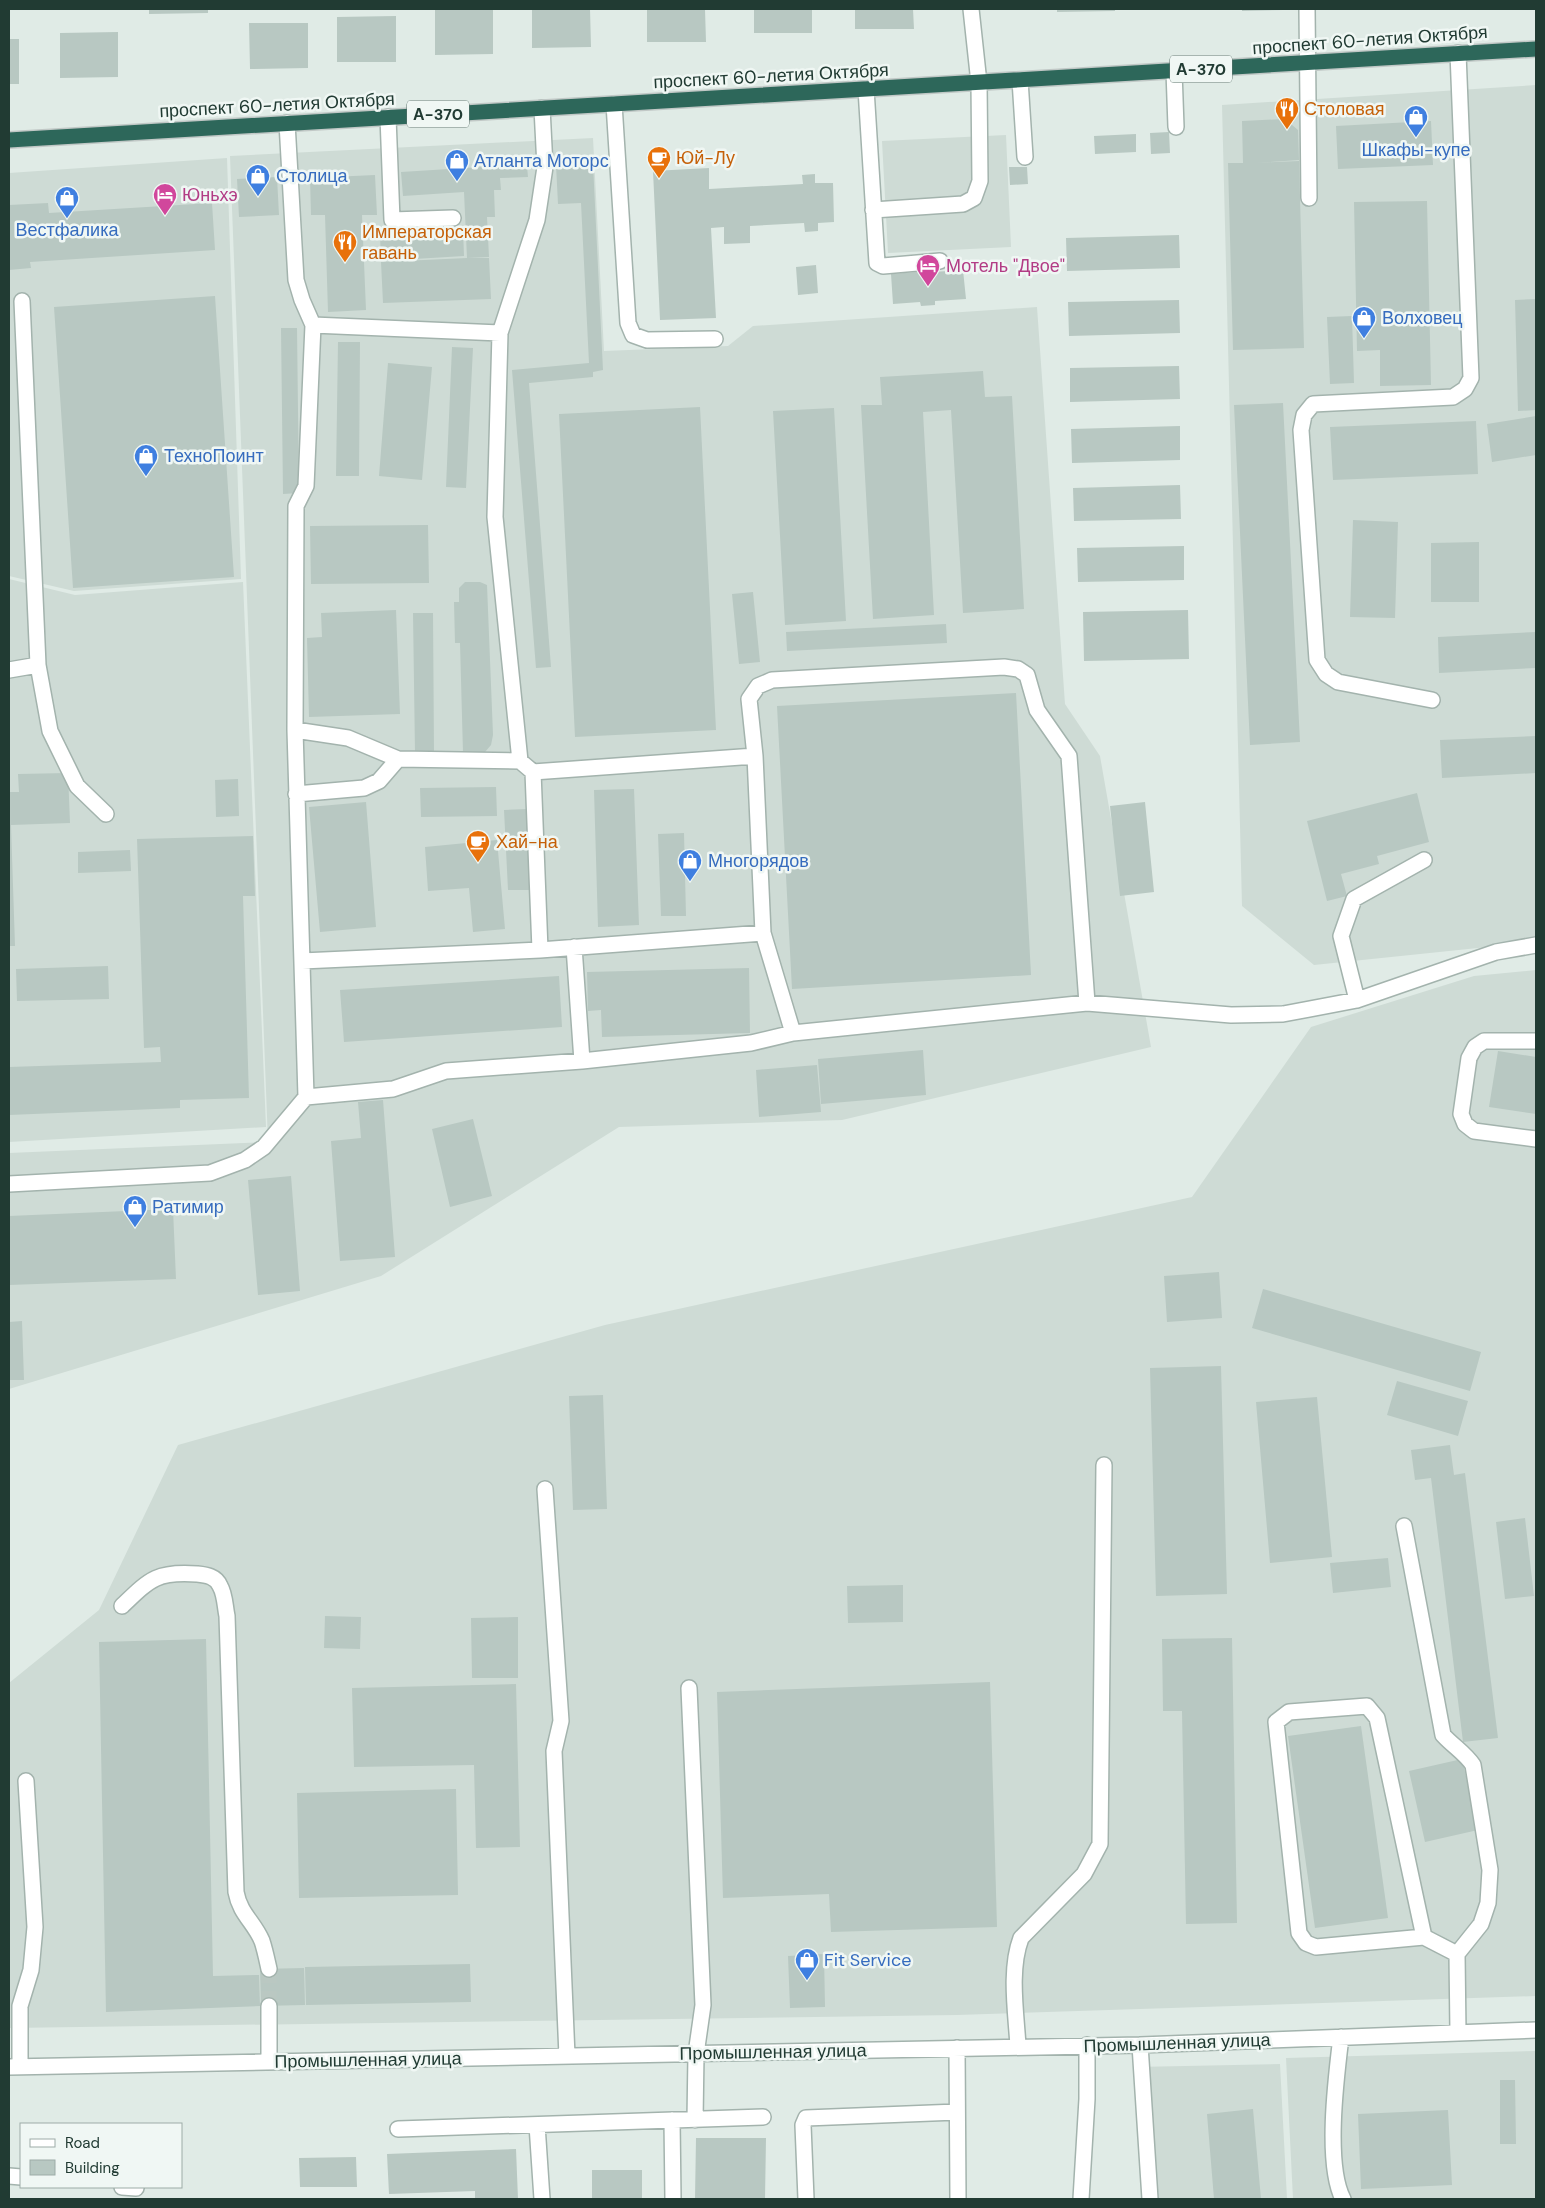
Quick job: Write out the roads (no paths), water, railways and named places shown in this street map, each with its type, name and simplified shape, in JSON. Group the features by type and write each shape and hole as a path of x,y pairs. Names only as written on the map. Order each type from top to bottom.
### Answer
{"highway":[{"name":"проспект 60-летия Октября","path":"9,140 1536,49"}],"street":[{"path":"873,210 963,204 974,198 980,181 979,83 971,9"},
{"path":"1307,9 1308,198"},
{"path":"1432,700 1338,682 1326,674 1317,660 1301,430 1304,415 1313,404 1453,397 1465,389 1471,378 1458,53"},
{"path":"1174,71 1176,127"},
{"path":"1020,80 1025,157"},
{"path":"866,89 877,263 883,266 940,261"},
{"path":"614,104 628,323 633,335 647,340 715,339"},
{"path":"520,761 495,517 500,333 537,220 545,167 542,108"},
{"path":"388,117 392,220 453,218"},
{"path":"9,1184 210,1173 245,1160 264,1147 306,1097 296,794 296,506 306,486 313,325 296,280 287,123"},
{"path":"22,301 38,665 50,731 78,786 106,814"},
{"path":"313,325 500,333"},
{"path":"9,670 38,665"},
{"path":"793,1033 763,933 755,756 749,699 758,686 772,680 1004,667 1018,669 1027,675 1037,710 1069,756 1087,1003"},
{"path":"295,730 348,738 398,759 520,761 533,772 755,756"},
{"path":"296,794 364,788 379,781 398,759"},
{"path":"533,772 540,950"},
{"path":"1357,1000 1341,936 1354,899 1424,860"},
{"path":"302,962 540,950 763,933"},
{"path":"306,1097 393,1089 446,1072 582,1061 751,1043 793,1033 1087,1003 1231,1014 1283,1014 1357,1000 1496,952 1536,945"},
{"path":"574,947 582,1061"},
{"path":"1536,1041 1484,1041 1475,1047 1469,1058 1461,1114 1465,1124 1474,1131 1536,1139"},
{"path":"1018,2046 1015,2002 1016,1951 1021,1938 1084,1874 1100,1844 1104,1465"},
{"path":"545,1490 561,1722 554,1751 567,2056"},
{"path":"1404,1526 1443,1735 1454,1747 1466,1754 1473,1766 1490,1870 1488,1903 1480,1924 1457,1954 1458,2033"},
{"path":"122,1606 151,1581 171,1572 205,1575 215,1578 221,1586 227,1616 236,1892 238,1904 244,1916 262,1941 269,1969"},
{"path":"689,1688 703,2006 696,2054 694,2120"},
{"path":"1424,1937 1377,1718 1373,1710 1367,1706 1289,1712 1276,1722 1299,1933 1306,1943 1316,1947 1424,1937 1457,1954"},
{"path":"15,2067 20,2006 31,1970 36,1927 26,1781"},
{"path":"268,2006 269,2062"},
{"name":"Промышленная улица","path":"15,2067 1140,2045 1536,2030"},
{"path":"1341,2037 1333,2126 1337,2188 1343,2199"},
{"path":"1080,2199 1087,2099 1087,2045"},
{"path":"1140,2045 1150,2199"},
{"path":"956,2048 958,2199"},
{"path":"806,2199 802,2126 806,2118 957,2112"},
{"path":"398,2129 763,2117"},
{"path":"672,2120 673,2199"},
{"path":"537,2125 542,2199"}],"tunnel":[{"path":"269,1969 269,2006"}],"place":[{"name":"Столовая","path":"1287,130"},
{"name":"Шкафы-купе","path":"1416,138"},
{"name":"Юй-Лу","path":"659,179"},
{"name":"Атланта Моторс","path":"457,182"},
{"name":"Столица","path":"258,197"},
{"name":"Юньхэ","path":"165,216"},
{"name":"Вестфалика","path":"67,219"},
{"name":"Императорская гавань","path":"345,263"},
{"name":"Мотель \"Двое\"","path":"928,287"},
{"name":"Волховец","path":"1364,339"},
{"name":"ТехноПоинт","path":"146,477"},
{"name":"Хай-на","path":"478,863"},
{"name":"Многорядов","path":"690,882"},
{"name":"Ратимир","path":"135,1228"},
{"name":"Fit Service","path":"807,1981"}]}
